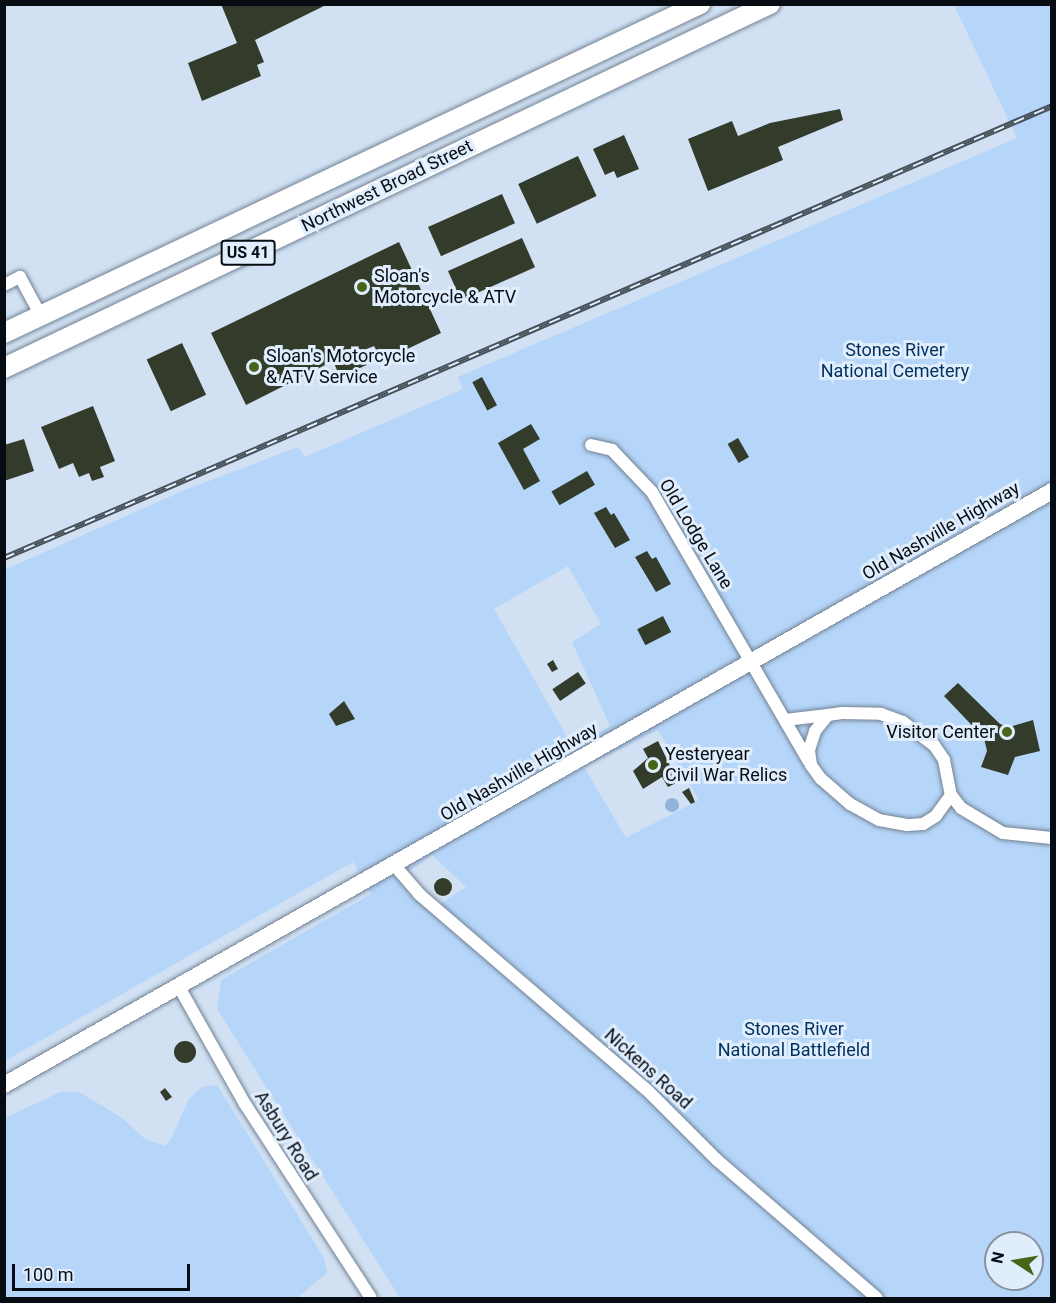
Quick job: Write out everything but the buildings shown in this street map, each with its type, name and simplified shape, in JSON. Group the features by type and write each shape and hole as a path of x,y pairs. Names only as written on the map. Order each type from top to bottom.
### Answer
{"main road":[{"name":"Northwest Broad Street","path":"4,333 700,4"},
{"name":"Northwest Broad Street","path":"4,368 211,271 745,10 770,4"},
{"path":"477,111 490,136"},
{"path":"197,243 211,271"},
{"path":"41,316 54,344"},
{"name":"Old Nashville Highway","path":"4,1085 395,866 1052,490"}],"street":[{"path":"4,285 20,277 41,316"},
{"name":"Old Lodge Lane","path":"591,445 620,456 652,492 748,662 811,765"},
{"path":"785,720 860,712 903,722 934,746 944,760 951,795 961,808 986,826 1015,835 1052,838"},
{"path":"828,715 815,731 809,750 811,765 833,793 892,823 922,824 936,816 951,795"},
{"name":"Nickens Road","path":"395,866 419,894 648,1091 717,1160 877,1299"},
{"name":"Asbury Road","path":"179,987 274,1151 371,1299"}],"green space":[{"name":"Stones River National Battlefield","path":"954,5 1051,5 1051,1298 400,1298 217,1009 221,980 371,894 353,862 5,1061 4,570 185,490 298,447 305,457 463,389 458,377 1017,138","holes":["568,566 601,624 572,642 610,726 573,747 494,609","658,730 699,800 626,838 584,767","432,855 466,887 440,904 406,873"]},
{"path":"217,1085 324,1258 327,1273 297,1298 5,1298 5,1118 60,1092 79,1092 122,1118 144,1138 164,1146 170,1141 189,1099 202,1087"}],"shaded area":[{"path":"669,798 675,798 679,805 675,812 669,812 665,808 665,802"}],"railway":[{"path":"4,558 1052,106"}],"place":[{"name":"Sloan's Motorcycle & ATV","path":"362,287"},
{"name":"Sloan's Motorcycle & ATV Service","path":"254,367"},
{"name":"Visitor Center","path":"1007,732"},
{"name":"Yesteryear Civil War Relics","path":"653,765"}],"park label":[{"name":"Stones River National Cemetery","path":"895,361"}]}
